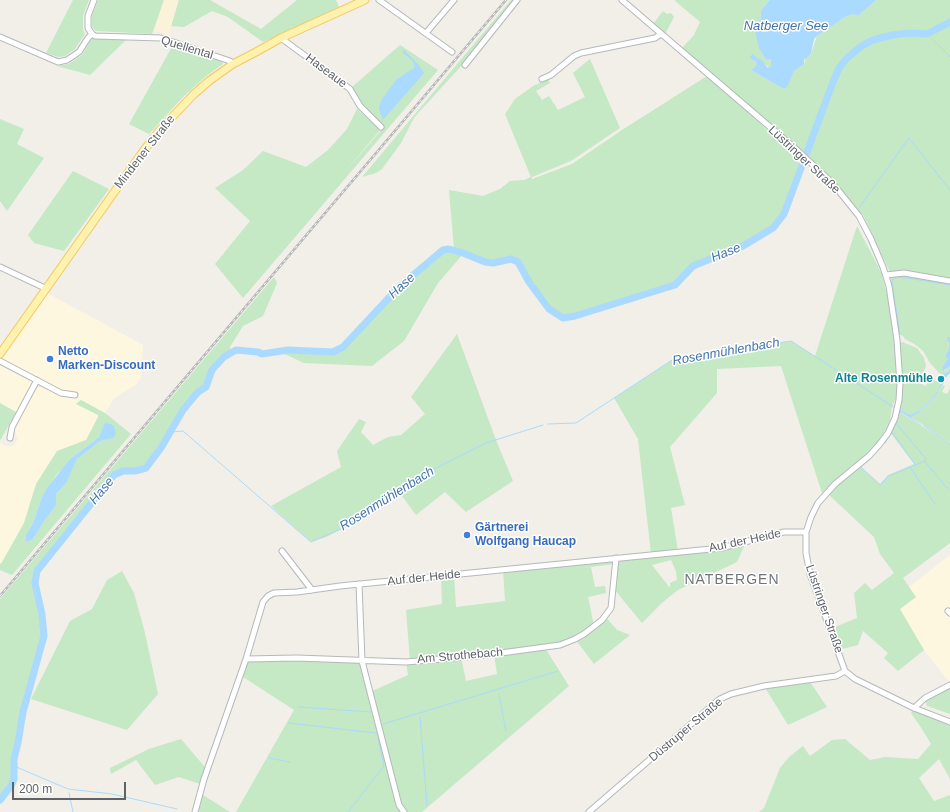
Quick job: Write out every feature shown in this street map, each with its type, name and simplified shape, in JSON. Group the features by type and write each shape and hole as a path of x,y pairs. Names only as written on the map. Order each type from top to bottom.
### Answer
{"main road":[{"name":"Mindener Straße","path":"0,354 47,289 102,208 160,130 193,94 233,64 281,38 365,0"}],"street":[{"path":"0,37 58,62 67,60 79,52 92,34 88,28 88,16 94,0"},
{"path":"379,0 452,52"},
{"path":"426,33 454,0"},
{"path":"465,65 517,0"},
{"name":"Lüstringer Straße","path":"622,0 798,151 838,190 859,216 871,238 886,275 889,286 900,366 899,400 895,418 888,433 879,445 869,456 835,484 818,503 806,532 806,553 810,574 845,671"},
{"name":"Quellental","path":"92,34 95,36 161,38 230,61 233,64"},
{"path":"542,80 551,75 574,56 581,53 655,38 661,34"},
{"name":"Haseaue","path":"281,38 350,89 360,106 381,127"},
{"path":"0,267 47,289"},
{"path":"886,275 904,273 950,281"},
{"path":"0,361 61,393 75,395"},
{"path":"10,438 12,427 37,380"},
{"name":"Auf der Heide","path":"195,812 204,779 246,659 263,602 268,596 274,593 721,548 784,532 806,532"},
{"path":"282,551 312,590"},
{"name":"Am Strothebach","path":"246,659 297,658 406,662 486,655 560,645 575,639 602,620 611,608 616,558"},
{"path":"359,584 362,661 399,805 404,812"},
{"path":"845,671 855,679 914,708 950,722"},
{"name":"Düstruper Straße","path":"589,812 720,699 731,694 764,686 836,676 845,671"},
{"path":"914,708 926,698 950,685"}],"shaded area":[{"path":"47,293 143,345 141,377 137,384 114,398 105,413 81,400 76,403 98,415 98,417 86,440 57,451 36,484 24,523 1,564 0,443 9,447 14,445 18,439 14,428 36,388 42,387 48,390 51,385 35,377 16,412 0,403 0,360"},
{"path":"950,555 950,683 924,650 899,609 916,597 909,587"}],"green space":[{"path":"73,0 89,0 83,16 83,30 85,34 75,49 65,56 58,57 46,53"},
{"path":"98,0 164,0 152,34 96,31 92,27 92,16"},
{"path":"179,0 210,0 261,29 297,0 336,0 339,7 263,42 228,17 212,11 184,27 171,26"},
{"path":"511,0 515,0 465,62 414,118 401,143 382,169 376,173 362,177"},
{"path":"674,0 770,0 761,10 760,24 756,27 769,59 772,62 771,66 769,68 765,64 751,59 757,63 757,65 751,70 785,89 794,71 804,64 806,58 811,54 817,36 845,17 853,14 858,16 876,0 950,0 950,337 948,337 948,358 942,368 944,371 950,366 950,370 946,372 944,378 930,363 923,351 898,334 890,272 863,215 831,178 815,163 682,48 694,35 700,22"},
{"path":"663,11 667,14 671,13 674,17 665,34 653,24"},
{"path":"93,37 127,39 90,75 57,66 69,64 82,55"},
{"path":"173,45 221,60 223,64 205,77 184,96 149,134 129,124"},
{"path":"400,45 438,70 243,298 215,264 250,221 215,188 243,170 263,151 306,167 328,150 347,129 357,109 380,130 343,174 384,127 362,105 352,87"},
{"path":"590,59 620,128 571,161 532,177 532,179 572,164 707,76 794,155 801,167 784,214 773,228 745,245 693,266 675,285 575,316 563,318 549,309 529,282 518,262 512,260 493,263 485,262 464,253 438,283 404,341 372,366 304,363 280,352 293,350 333,352 343,347 399,287 443,250 454,249 449,190 483,196 500,189 510,181 524,180 531,177 505,114 515,99 533,86 548,79 550,83 536,91 542,100 549,96 558,110 585,97 573,73"},
{"path":"0,119 24,129 17,144 44,158 7,211 0,201"},
{"path":"73,171 109,189 64,251 34,243 28,235"},
{"path":"857,226 881,272 891,309 898,376 896,398 892,407 890,420 875,446 822,493 781,366 717,369 717,393 670,447 685,505 671,508 678,551 699,550 746,542 737,562 678,590 663,602 642,623 614,589 615,564 591,567 595,587 605,586 606,593 588,597 594,626 605,616 617,630 630,635 594,664 575,639 545,648 569,686 422,812 236,812 294,710 240,675 246,659 362,661 370,692 408,675 406,662 410,661 406,610 442,604 441,576 454,575 456,607 505,601 503,569 651,554 638,439 614,398 672,360 791,341 815,356","holes":["671,560 676,571 677,580 670,583 670,588 652,565","494,654 497,674 466,681 461,657"]},
{"path":"274,277 277,283 263,316 243,326 230,347 231,352 223,357 212,370 206,387 198,392 183,410 161,448 146,468 135,471 123,471 114,475 37,571 35,583 42,614 44,634 22,712 18,743 14,759 14,779 11,786 0,800 0,599"},
{"path":"457,334 496,440 513,481 466,512 445,492 416,515 399,492 354,523 326,537 311,542 271,506 341,467 337,451 359,419 366,422 361,432 373,445 388,437 401,435 425,414 411,397"},
{"path":"902,342 917,348 924,358 926,366 919,383 926,386 930,378 942,384 939,390 921,410 910,415 899,409 902,365 899,344"},
{"path":"943,385 945,386 942,392 947,394 950,388 950,443 911,417 922,410 938,393"},
{"path":"81,400 105,413 131,434 12,575 0,570 0,563 1,564 24,523 36,484 57,451 86,440 98,417 98,415 76,404","holes":["105,422 111,424 116,432 112,438 100,441 77,459 64,485 56,494 56,506 46,518 33,539 27,542 26,535 33,523 42,497 57,474 65,467 71,458 99,437"]},
{"path":"0,403 16,412 0,441"},
{"path":"900,412 950,444 950,543 903,578 916,597 900,609 924,650 898,671 884,658 888,653 863,631 858,645 838,650 830,629 857,618 854,593 865,583 872,590 894,573 880,554 874,537 827,493 855,467 862,468 880,484 888,475 914,464 890,432"},
{"path":"122,571 134,593 145,633 158,694 127,730 31,699 70,621 92,609 107,580"},
{"path":"808,679 827,707 788,725 764,686"},
{"path":"950,685 950,714 927,706 925,698"},
{"path":"913,710 950,726 950,779 939,759 919,778 934,801 950,795 950,812 759,812 764,808 780,768 789,757 803,746 810,756 832,740 845,739 870,760 885,757 918,759 931,744 911,713"},
{"path":"181,739 204,766 208,768 203,785 179,777 155,785 136,760 111,774 110,768 149,749"},
{"path":"200,793 230,812 195,811"}],"sand":[{"path":"164,0 178,0 169,34 154,31"}],"water":[{"name":"Natberger See","path":"770,0 876,0 858,16 853,14 845,17 817,36 814,39 811,54 804,60 804,64 794,71 785,89 751,70 757,65 757,63 750,58 752,54 764,62 768,68 771,66 771,60 766,59 759,48 755,31 760,24 761,10"},
{"path":"403,49 417,63 424,73 383,120 379,107 382,99 396,80 415,67 412,60 403,53"},
{"path":"948,337 950,337 950,366 943,371 942,368 948,358 945,357 949,349"},
{"path":"950,370 950,373 938,393 920,412 911,417 924,427 901,412 897,419 899,409 910,415 921,410 939,390 944,374"},
{"path":"105,422 114,426 116,432 115,436 113,438 100,441 77,459 66,483 56,494 56,506 46,518 33,539 27,542 26,535 33,523 42,497 47,488 71,458 99,437"}],"waterway":[{"name":"Hase","path":"0,800 11,786 14,779 14,759 23,712 44,636 42,614 35,583 37,571 114,475 123,471 135,471 146,468 161,448 183,410 198,392 206,387 212,370 224,357 236,350 258,352 262,354 288,350 333,352 343,347 399,287 443,250 449,249 485,262 493,263 511,259 518,262 529,282 549,309 563,318 575,316 675,285 693,266 743,246 773,228 784,214 833,82 839,68 847,58 863,45 873,40 892,35 910,33 927,34 950,22"},
{"path":"927,34 950,57"},
{"path":"859,208 909,138 950,190"},
{"path":"900,334 892,283 893,279 896,277 907,278 950,285"},
{"name":"Rosenmühlenbach","path":"548,424 576,423 672,360 791,341 895,408"},
{"path":"898,418 892,432 915,464"},
{"path":"896,423 926,459 925,462 948,489"},
{"name":"Rosenmühlenbach","path":"171,432 183,431 311,542 354,523 432,470 486,443 543,425"},
{"path":"924,426 950,444"},
{"path":"885,443 891,433"},
{"path":"861,467 880,485 889,476 925,461"},
{"path":"910,467 935,504"},
{"path":"383,724 558,671"},
{"path":"499,694 506,731"},
{"path":"299,707 371,712"},
{"path":"372,709 378,734"},
{"path":"420,717 427,805"},
{"path":"288,723 376,733"},
{"path":"348,812 384,766 378,738"},
{"path":"269,758 290,762"},
{"path":"14,766 68,789 112,794 177,809"},
{"path":"69,793 73,812"}],"railway":[{"path":"0,596 506,0"}],"place":[{"name":"Netto Marken-Discount","path":"50,359"},
{"name":"Alte Rosenmühle","path":"941,379"},
{"name":"Gärtnerei Wolfgang Haucap","path":"467,535"}],"district":[{"name":"NATBERGEN","path":"732,580"}]}
